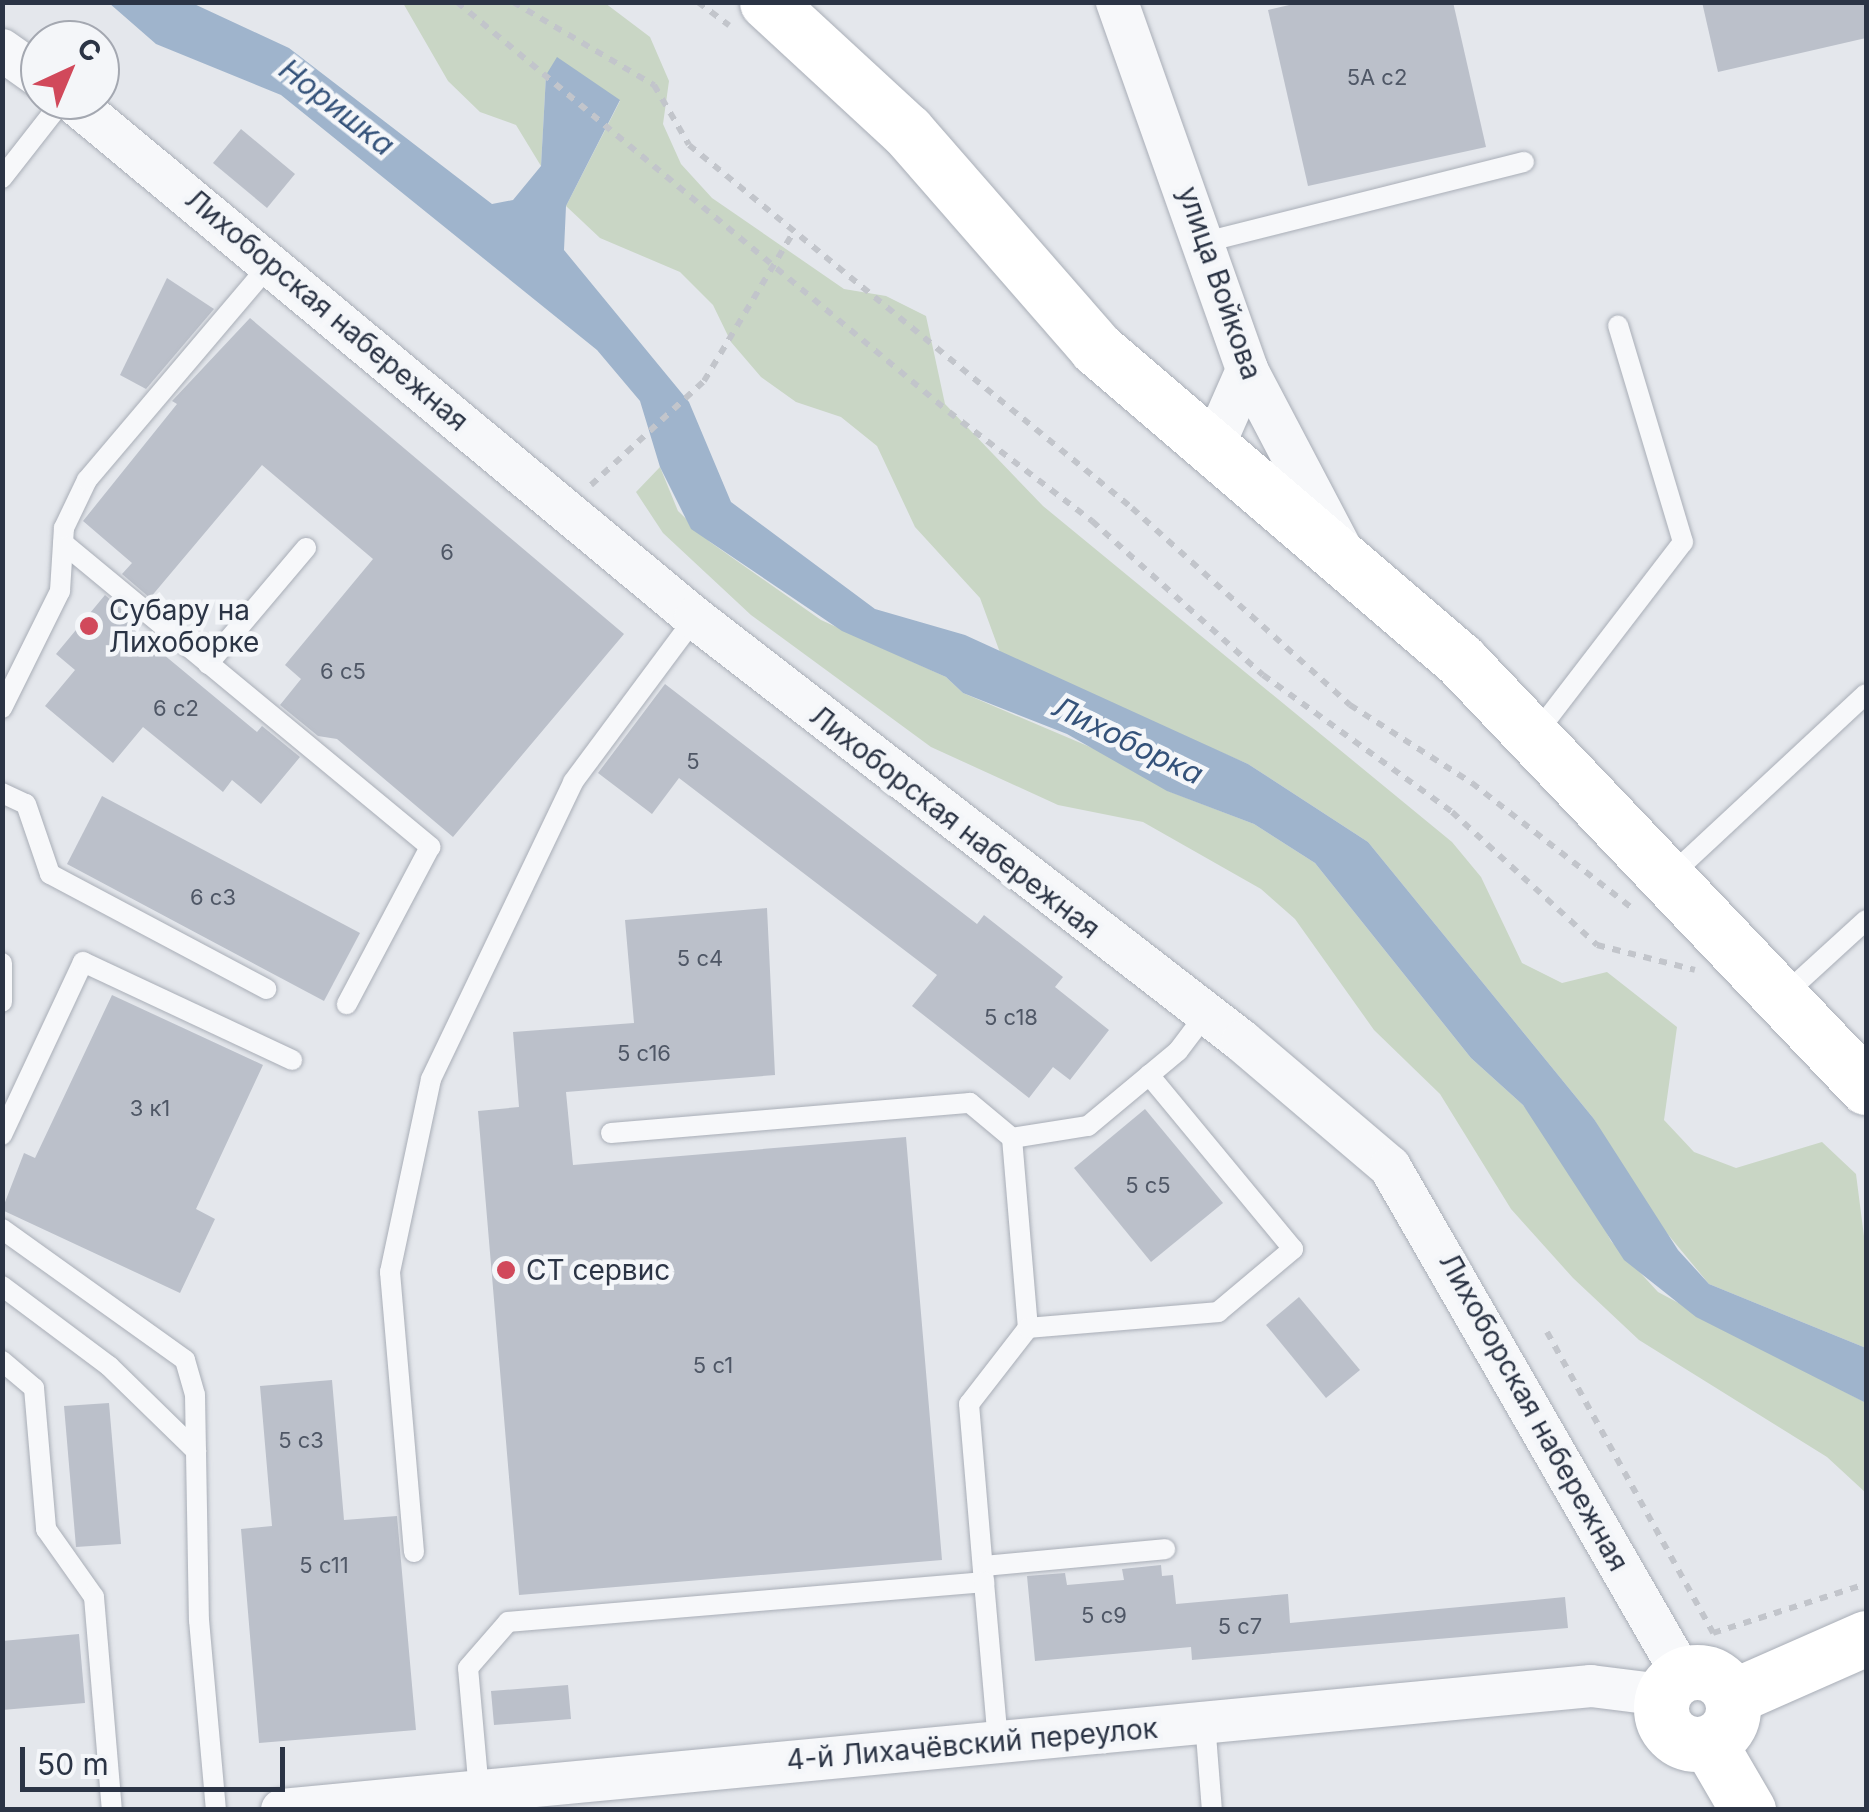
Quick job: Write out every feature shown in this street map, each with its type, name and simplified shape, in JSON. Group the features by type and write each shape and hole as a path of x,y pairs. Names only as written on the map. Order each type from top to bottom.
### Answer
{"street":[{"path":"767,2 906,130 1096,348 1210,452 1343,554 1534,736 1657,896 1784,995 1866,1088"},
{"name":"улица Войкова","path":"1117,2 1174,148 1201,243 1247,370 1343,554"},
{"name":"Лихоборская набережная","path":"96,120 695,618 1206,1014 1390,1168 1672,1684 1670,1734 1720,1720"},
{"path":"1210,452 1247,370"},
{"path":"1748,1810 1720,1720 1866,1638"},
{"name":"4-й Лихачёвский переулок","path":"282,1810 1592,1686 1672,1684"}],"lane":[{"path":"2,178 47,120"},
{"path":"1201,243 1524,162"},
{"path":"2,708 60,591 63,543 87,480 271,262"},
{"path":"1534,736 1683,542 1618,326"},
{"path":"63,543 430,848 347,1004"},
{"path":"208,664 306,548"},
{"path":"414,1552 390,1272 431,1079 572,782 695,618"},
{"path":"1657,896 1866,694"},
{"path":"2,793 26,804 50,874 266,989"},
{"path":"1784,995 1866,920"},
{"path":"2,1135 84,962 292,1060"},
{"path":"2,963 2,1002"},
{"path":"1012,1138 1088,1126 1149,1075 1206,1014"},
{"path":"1028,1328 1218,1312 1294,1250 1149,1075"},
{"path":"610,1132 970,1102 1012,1138 1028,1328 969,1404 998,1742"},
{"path":"2,1229 184,1360 196,1396 199,1620 216,1810"},
{"path":"2,1286 109,1366 196,1451"},
{"path":"2,1362 34,1388 46,1529 94,1598 112,1810"},
{"path":"479,1791 468,1668 508,1622 984,1574 1165,1549"},
{"path":"1205,1722 1212,1810"}],"path":[{"path":"456,2 773,266 1092,521 1263,675 1452,812 1596,945 1672,970 1712,967"},
{"path":"513,2 654,85 689,145 1132,508 1350,706 1657,896"},
{"path":"599,477 704,381 794,232"},
{"path":"1547,1332 1712,1633 1866,1584"}],"green space":[{"path":"403,3 605,3 650,37 669,81 663,124 681,164 712,198 844,289 886,296 926,316 945,404 1043,506 1452,842 1481,877 1522,963 1562,983 1607,972 1677,1027 1664,1120 1694,1152 1736,1168 1822,1142 1856,1174 1866,1252 1866,1348 1709,1284 1637,1197 1594,1119 1368,842 1248,764 1002,658 980,598 915,527 877,446 841,417 796,402 761,377 731,342 713,305 680,272 600,238 566,206 620,101 546,75 541,166 516,125 480,112 448,81"},
{"path":"660,467 678,511 710,542 821,620 946,677 963,693 1130,764 1168,791 1254,824 1315,863 1471,1058 1523,1105 1576,1176 1611,1241 1658,1292 1866,1403 1866,1493 1827,1457 1639,1340 1573,1278 1511,1209 1440,1094 1374,1030 1295,919 1261,889 1143,822 1058,805 931,747 751,615 663,533 636,492"}],"water":[{"path":"109,3 192,3 289,48 492,204 513,200 541,166 546,75 557,57 620,100 566,206 564,250 689,402 731,502 875,609 965,635 1248,764 1368,842 1594,1119 1678,1250 1709,1284 1866,1348 1866,1403 1696,1317 1624,1260 1523,1105 1471,1058 1315,863 1254,824 1167,791 1067,734 963,693 946,677 842,631 691,529 660,467 640,401 597,350 281,95 156,44"}],"building":[{"path":"1302,2 1453,2 1486,147 1308,186 1268,10"},
{"path":"1702,2 1866,2 1866,38 1718,72"},
{"path":"241,129 295,174 267,208 213,163"},
{"path":"167,278 214,309 146,389 120,375"},
{"path":"250,318 624,634 453,837 337,739 318,736 280,705 301,679 285,665 373,559 262,465 150,598 122,574 132,563 83,521 177,404 172,401"},
{"path":"105,595 133,619 128,625 257,732 262,726 300,757 261,804 232,780 223,792 143,727 113,763 45,706 75,670 56,654"},
{"path":"665,684 977,924 984,915 1063,977 1055,987 1109,1030 1070,1080 1053,1067 1029,1098 912,1006 937,975 679,778 652,814 598,773"},
{"path":"102,796 360,933 324,1001 67,864"},
{"path":"767,908 775,1075 566,1092 573,1165 906,1137 942,1560 519,1595 478,1111 519,1107 513,1032 634,1023 625,920"},
{"path":"112,995 263,1065 196,1209 215,1219 180,1293 2,1210 24,1153 35,1158"},
{"path":"1145,1109 1223,1203 1151,1262 1074,1168"},
{"path":"1299,1297 1360,1370 1326,1398 1266,1325"},
{"path":"332,1380 344,1520 397,1516 416,1730 259,1743 241,1529 272,1526 260,1386"},
{"path":"109,1403 121,1544 76,1547 64,1406"},
{"path":"1161,1565 1162,1576 1173,1575 1176,1604 1288,1594 1290,1623 1565,1597 1568,1628 1192,1660 1191,1647 1035,1661 1027,1576 1065,1573 1067,1585 1124,1580 1122,1569"},
{"path":"79,1634 85,1703 2,1710 2,1641"},
{"path":"568,1685 571,1719 494,1725 491,1691"}],"place":[{"name":"Субару на Лихоборке","path":"89,626"},
{"name":"СТ сервис","path":"506,1270"}],"water label":[{"name":"Норишка","path":"337,107"},
{"name":"Лихоборка","path":"1128,740"}]}
